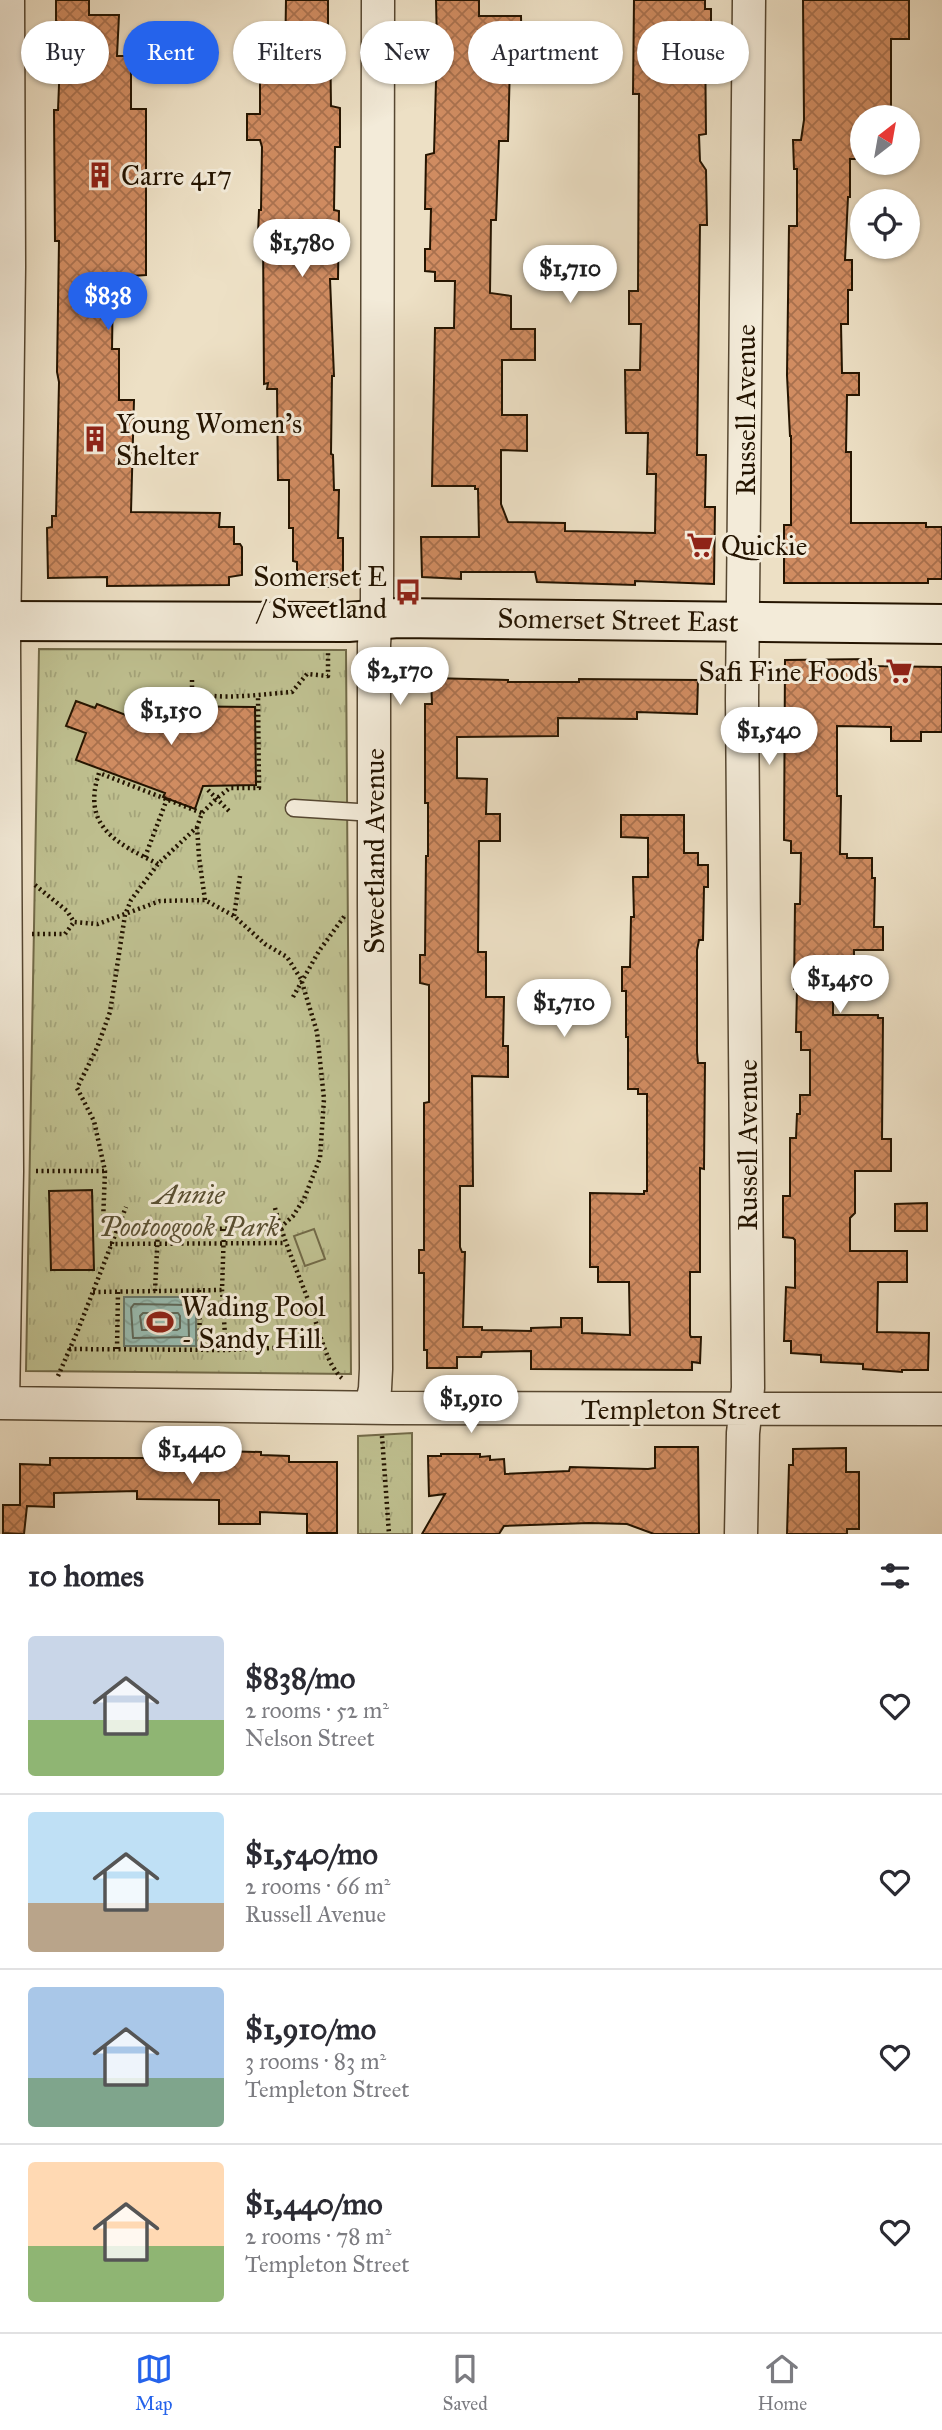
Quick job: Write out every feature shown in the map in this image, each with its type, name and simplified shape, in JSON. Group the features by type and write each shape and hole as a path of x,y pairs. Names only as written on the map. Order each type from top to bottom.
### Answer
{"street":[{"path":"1,1403 7,1171 2,621 9,267 8,0"},
{"name":"Sweetland Avenue","path":"377,1418 374,644 377,619 378,0"},
{"name":"Russell Avenue","path":"741,1534 743,1433 748,1374 742,699 749,0"},
{"name":"Somerset Street East","path":"2,621 348,622 377,619 942,624"},
{"name":"Templeton Street","path":"1,1403 377,1418 746,1410 942,1409"}],"lane":[{"path":"294,808 374,813"}],"path":[{"path":"193,692 202,695 258,695 292,692 307,674 328,676 329,642"},
{"path":"191,680 192,702"},
{"path":"205,900 197,827 202,813 230,788 259,788 258,695"},
{"path":"158,864 123,845 107,832 97,818 93,801 99,774 202,813"},
{"path":"208,790 231,813"},
{"path":"145,857 167,799"},
{"path":"5,876 29,881 66,911 74,922 98,924 125,915 160,901 205,900 234,916 265,944 286,957 301,979 317,1032 324,1099 320,1158 304,1199 293,1216 280,1228 115,1230 103,1222 105,1171 94,1121 77,1088 97,1048 110,1012 125,915 131,900 158,864 197,827"},
{"path":"234,916 240,876"},
{"path":"292,997 301,979 353,905 374,903"},
{"path":"5,933 65,934 74,922"},
{"path":"7,1171 105,1171"},
{"path":"56,1381 126,1207"},
{"path":"275,1208 324,1346 338,1376 345,1381"},
{"path":"224,1229 222,1290 226,1350"},
{"path":"155,1291 158,1230"},
{"path":"110,1244 286,1243"},
{"path":"199,1290 200,1350"},
{"path":"93,1292 222,1290"},
{"path":"117,1349 118,1292"},
{"path":"69,1349 226,1350 324,1346"},
{"path":"377,1418 389,1534"}],"green space":[{"name":"Annie Pootoogook Park","path":"39,649 346,650 351,1374 26,1371"},
{"path":"314,1229 325,1259 305,1266 294,1236"},
{"path":"412,1433 412,1534 358,1534 358,1436"}],"water":[{"name":"Wading Pool - Sandy Hill","path":"124,1297 196,1297 196,1346 124,1346"}],"building":[{"path":"56,0 89,0 89,15 119,15 117,56 123,56 123,84 131,84 131,109 146,109 146,275 116,277 116,281 113,281 112,349 119,349 119,400 134,400 131,512 220,513 219,527 234,527 234,544 240,544 242,547 242,575 229,577 229,585 107,586 107,577 48,578 47,528 52,527 52,516 56,516 59,382 59,241 55,241 54,110 58,110 59,84 109,84 109,21 56,21"},
{"path":"286,0 328,0 328,21 286,21"},
{"path":"436,0 479,0 479,16 521,16 521,21 468,21 468,84 509,84 508,141 499,141 496,220 491,220 490,293 511,296 511,329 535,329 535,360 502,360 502,415 527,415 527,451 501,450 501,504 508,522 565,523 565,531 655,533 656,474 647,474 648,433 626,433 625,370 640,370 641,324 629,324 629,291 638,291 639,94 633,94 634,0 705,0 705,9 711,9 711,21 637,21 637,84 706,84 706,134 699,135 700,161 706,170 707,225 700,225 697,455 706,455 705,507 715,507 714,584 635,581 635,585 537,582 535,572 461,572 461,579 422,577 421,537 479,537 478,489 475,489 475,486 432,486 435,328 454,328 455,281 435,281 435,272 425,271 425,249 430,249 431,209 425,209 426,155 434,153 436,84 454,84 454,21 436,21"},
{"path":"803,0 909,0 909,39 891,39 891,105 850,105 850,197 845,260 852,260 852,290 848,290 848,324 841,324 842,373 859,373 859,395 847,395 846,452 851,452 851,523 926,523 926,527 942,527 942,579 928,579 928,583 784,583 784,525 791,525 791,436 787,375 789,226 797,226 797,169 794,169 793,140 801,140 804,120"},
{"path":"260,84 331,84 331,106 340,108 340,147 335,147 334,210 339,211 338,279 330,279 334,376 331,454 334,490 339,490 338,538 343,538 343,578 338,578 338,587 309,587 309,579 297,579 297,562 293,561 293,528 289,528 289,480 278,480 277,389 267,389 268,383 264,384 263,234 258,234 262,147 260,140 247,140 247,114 260,114"},
{"path":"871,659 871,666 942,667 942,732 921,732 921,741 891,741 891,727 837,726 837,796 841,796 840,854 847,854 847,858 872,858 872,878 875,878 874,927 883,927 883,950 854,950 854,972 833,972 833,1015 878,1015 878,1018 883,1018 882,1139 891,1139 891,1171 855,1171 855,1213 850,1218 850,1251 907,1251 907,1282 878,1282 877,1332 929,1333 928,1370 902,1372 863,1369 863,1364 821,1362 821,1355 791,1353 791,1341 784,1341 786,1287 795,1288 795,1240 783,1237 783,1196 790,1196 790,1138 796,1138 800,1095 810,1095 810,1050 801,1050 801,1032 796,1032 797,989 794,989 795,904 800,904 801,853 791,853 791,841 784,840 785,660"},
{"path":"431,678 508,682 579,682 579,679 698,680 697,714 637,712 637,719 558,718 558,736 457,737 457,778 487,779 486,814 500,814 500,841 479,841 478,952 486,952 486,997 504,997 503,1046 508,1046 508,1077 472,1076 473,1186 460,1186 460,1247 462,1252 465,1252 463,1327 531,1331 531,1328 561,1327 561,1318 582,1318 582,1333 630,1335 629,1282 598,1282 598,1267 590,1267 590,1193 644,1194 644,1191 647,1191 647,1094 638,1094 638,1089 628,1089 626,991 622,991 622,967 630,967 631,917 634,917 633,877 648,877 648,838 621,837 621,815 684,815 684,853 698,853 698,865 708,865 708,887 704,887 703,940 699,940 697,950 697,1052 698,1063 705,1063 704,1169 700,1168 700,1272 690,1272 690,1335 701,1337 700,1363 692,1362 692,1370 531,1369 531,1351 482,1352 481,1357 457,1357 457,1368 427,1368 427,1350 424,1350 424,1273 419,1273 419,1250 424,1250 424,1103 429,1102 429,985 420,983 420,955 425,955 428,803 425,803 425,704 432,704"},
{"path":"76,701 95,708 97,704 144,722 150,706 255,707 256,785 203,786 195,809 163,797 165,793 76,760 86,733 66,726"},
{"path":"92,1190 94,1270 51,1270 49,1191"},
{"path":"927,1203 927,1231 895,1231 895,1204"},
{"path":"655,1447 698,1447 699,1534 654,1534 627,1524 589,1523 504,1526 499,1534 422,1534 445,1494 429,1496 428,1456 480,1454 480,1457 490,1456 490,1460 504,1459 505,1474 569,1471 570,1467 648,1469 655,1468"},
{"path":"846,1448 846,1472 859,1472 859,1529 847,1529 847,1534 787,1534 789,1465 793,1465 793,1449"},
{"path":"220,1451 289,1456 289,1462 337,1462 337,1533 307,1533 307,1514 260,1512 260,1524 219,1524 219,1500 137,1499 137,1491 54,1493 54,1507 27,1506 24,1534 3,1533 3,1505 20,1505 20,1464 50,1465 50,1458 220,1458"}],"place":[{"name":"Carre 417","path":"100,175"},
{"name":"Young Women's Shelter","path":"95,439"},
{"name":"Quickie","path":"700,545"},
{"name":"Somerset E / Sweetland","path":"408,592"},
{"name":"Safi Fine Foods","path":"899,671"},
{"name":"Wading Pool - Sandy Hill","path":"160,1322"}]}
